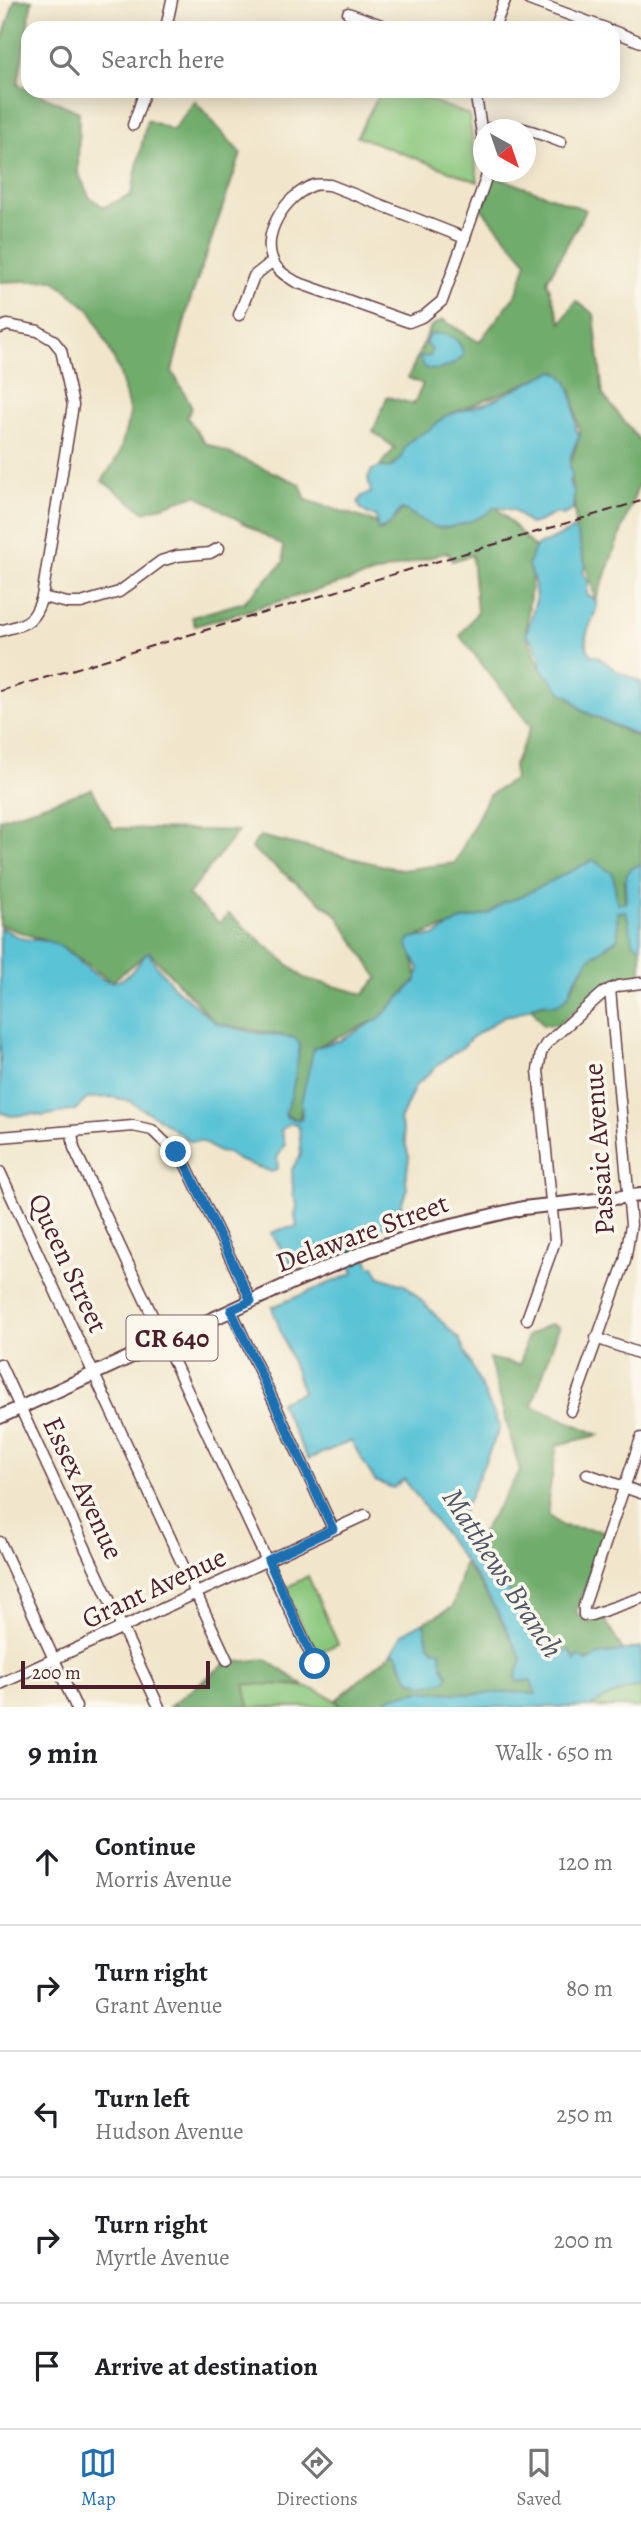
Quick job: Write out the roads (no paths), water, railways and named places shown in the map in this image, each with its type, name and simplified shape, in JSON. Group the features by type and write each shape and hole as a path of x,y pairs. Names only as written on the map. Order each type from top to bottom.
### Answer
{"main road":[{"name":"Delaware Street","path":"0,1418 231,1310 369,1250 490,1214 635,1195"}],"street":[{"path":"168,21 172,0"},
{"path":"497,21 505,0"},
{"path":"529,0 586,21"},
{"path":"348,13 370,21"},
{"path":"620,34 641,42"},
{"path":"133,125 143,98"},
{"path":"476,98 481,119"},
{"path":"536,132 561,142"},
{"path":"465,238 330,186 315,184 299,194 281,212 270,230 273,261 280,272 296,282 409,322 424,316 442,301 465,238 485,182"},
{"path":"239,315 254,276 273,261"},
{"path":"0,328 7,325 38,331 52,340 61,351 73,405 43,597 37,614 27,623 0,631"},
{"path":"43,597 81,603 119,592 161,561 177,556 209,553 219,548"},
{"path":"527,1319 553,1249 553,1204 538,1061 546,1044 610,989 641,984"},
{"name":"Passaic Avenue","path":"571,1411 629,1245 635,1195 610,989"},
{"path":"0,1137 133,1126 152,1130 184,1161 251,1301"},
{"path":"72,1132 75,1147 315,1664"},
{"name":"Queen Street","path":"0,1172 227,1660"},
{"path":"231,1310 333,1529"},
{"path":"596,1338 641,1354"},
{"name":"Essex Avenue","path":"0,1364 159,1707"},
{"path":"641,1438 584,1606 584,1615 641,1598"},
{"path":"587,1474 641,1493"},
{"name":"Grant Avenue","path":"0,1684 365,1515"},
{"path":"0,1542 76,1707"}],"water":[{"path":"429,335 454,338 463,356 446,368 425,368 419,357 431,356 432,349 425,343"},
{"path":"553,371 560,374 569,387 576,430 580,435 570,461 573,476 569,482 574,492 573,510 563,515 556,513 529,524 514,510 494,507 476,519 458,525 436,527 401,509 389,525 378,531 376,516 365,512 358,503 362,496 371,493 368,478 372,470 390,468 400,459 412,439 432,428 445,416 489,402"},
{"path":"574,529 579,537 586,564 583,572 588,581 587,596 593,597 597,605 586,636 587,648 591,655 597,656 618,672 641,682 641,737 583,711 569,696 562,693 541,669 540,656 533,641 526,635 536,600 534,580 528,566 535,548"},
{"path":"593,860 613,874 617,903 626,903 627,875 641,864 641,948 633,942 626,911 617,912 618,938 589,959 568,996 560,1003 541,1003 504,1016 470,1039 415,1086 400,1120 409,1158 407,1189 400,1208 386,1220 385,1226 363,1238 360,1243 370,1266 374,1266 380,1277 407,1286 459,1339 500,1427 460,1519 495,1564 531,1624 541,1632 540,1639 556,1654 570,1650 575,1661 578,1656 587,1661 599,1655 641,1647 641,1687 614,1694 590,1707 375,1707 393,1697 420,1691 536,1694 531,1680 518,1682 516,1676 522,1660 479,1581 404,1479 393,1488 375,1481 351,1441 308,1459 279,1402 303,1392 272,1307 354,1273 344,1248 313,1255 294,1263 290,1262 271,1233 297,1227 292,1169 301,1155 299,1128 290,1123 281,1130 285,1144 277,1158 278,1168 272,1172 238,1160 228,1153 218,1152 202,1141 190,1141 127,1100 111,1097 88,1098 75,1110 43,1116 11,1116 0,1112 0,928 22,938 57,944 94,974 113,982 123,979 134,970 149,952 174,987 216,1023 251,1032 295,1038 300,1045 293,1089 285,1115 299,1120 302,1117 301,1102 314,1048 341,1040 380,1018 416,981 419,969 407,944 410,938 434,936 459,921 488,914 503,903"},
{"path":"424,1622 428,1644 440,1650 443,1667 448,1675 446,1681 425,1686 409,1679 397,1654 392,1653 402,1634"}],"railway":[{"path":"0,691 641,501"}],"water label":[{"name":"Matthews Branch","path":"503,1573"}]}
